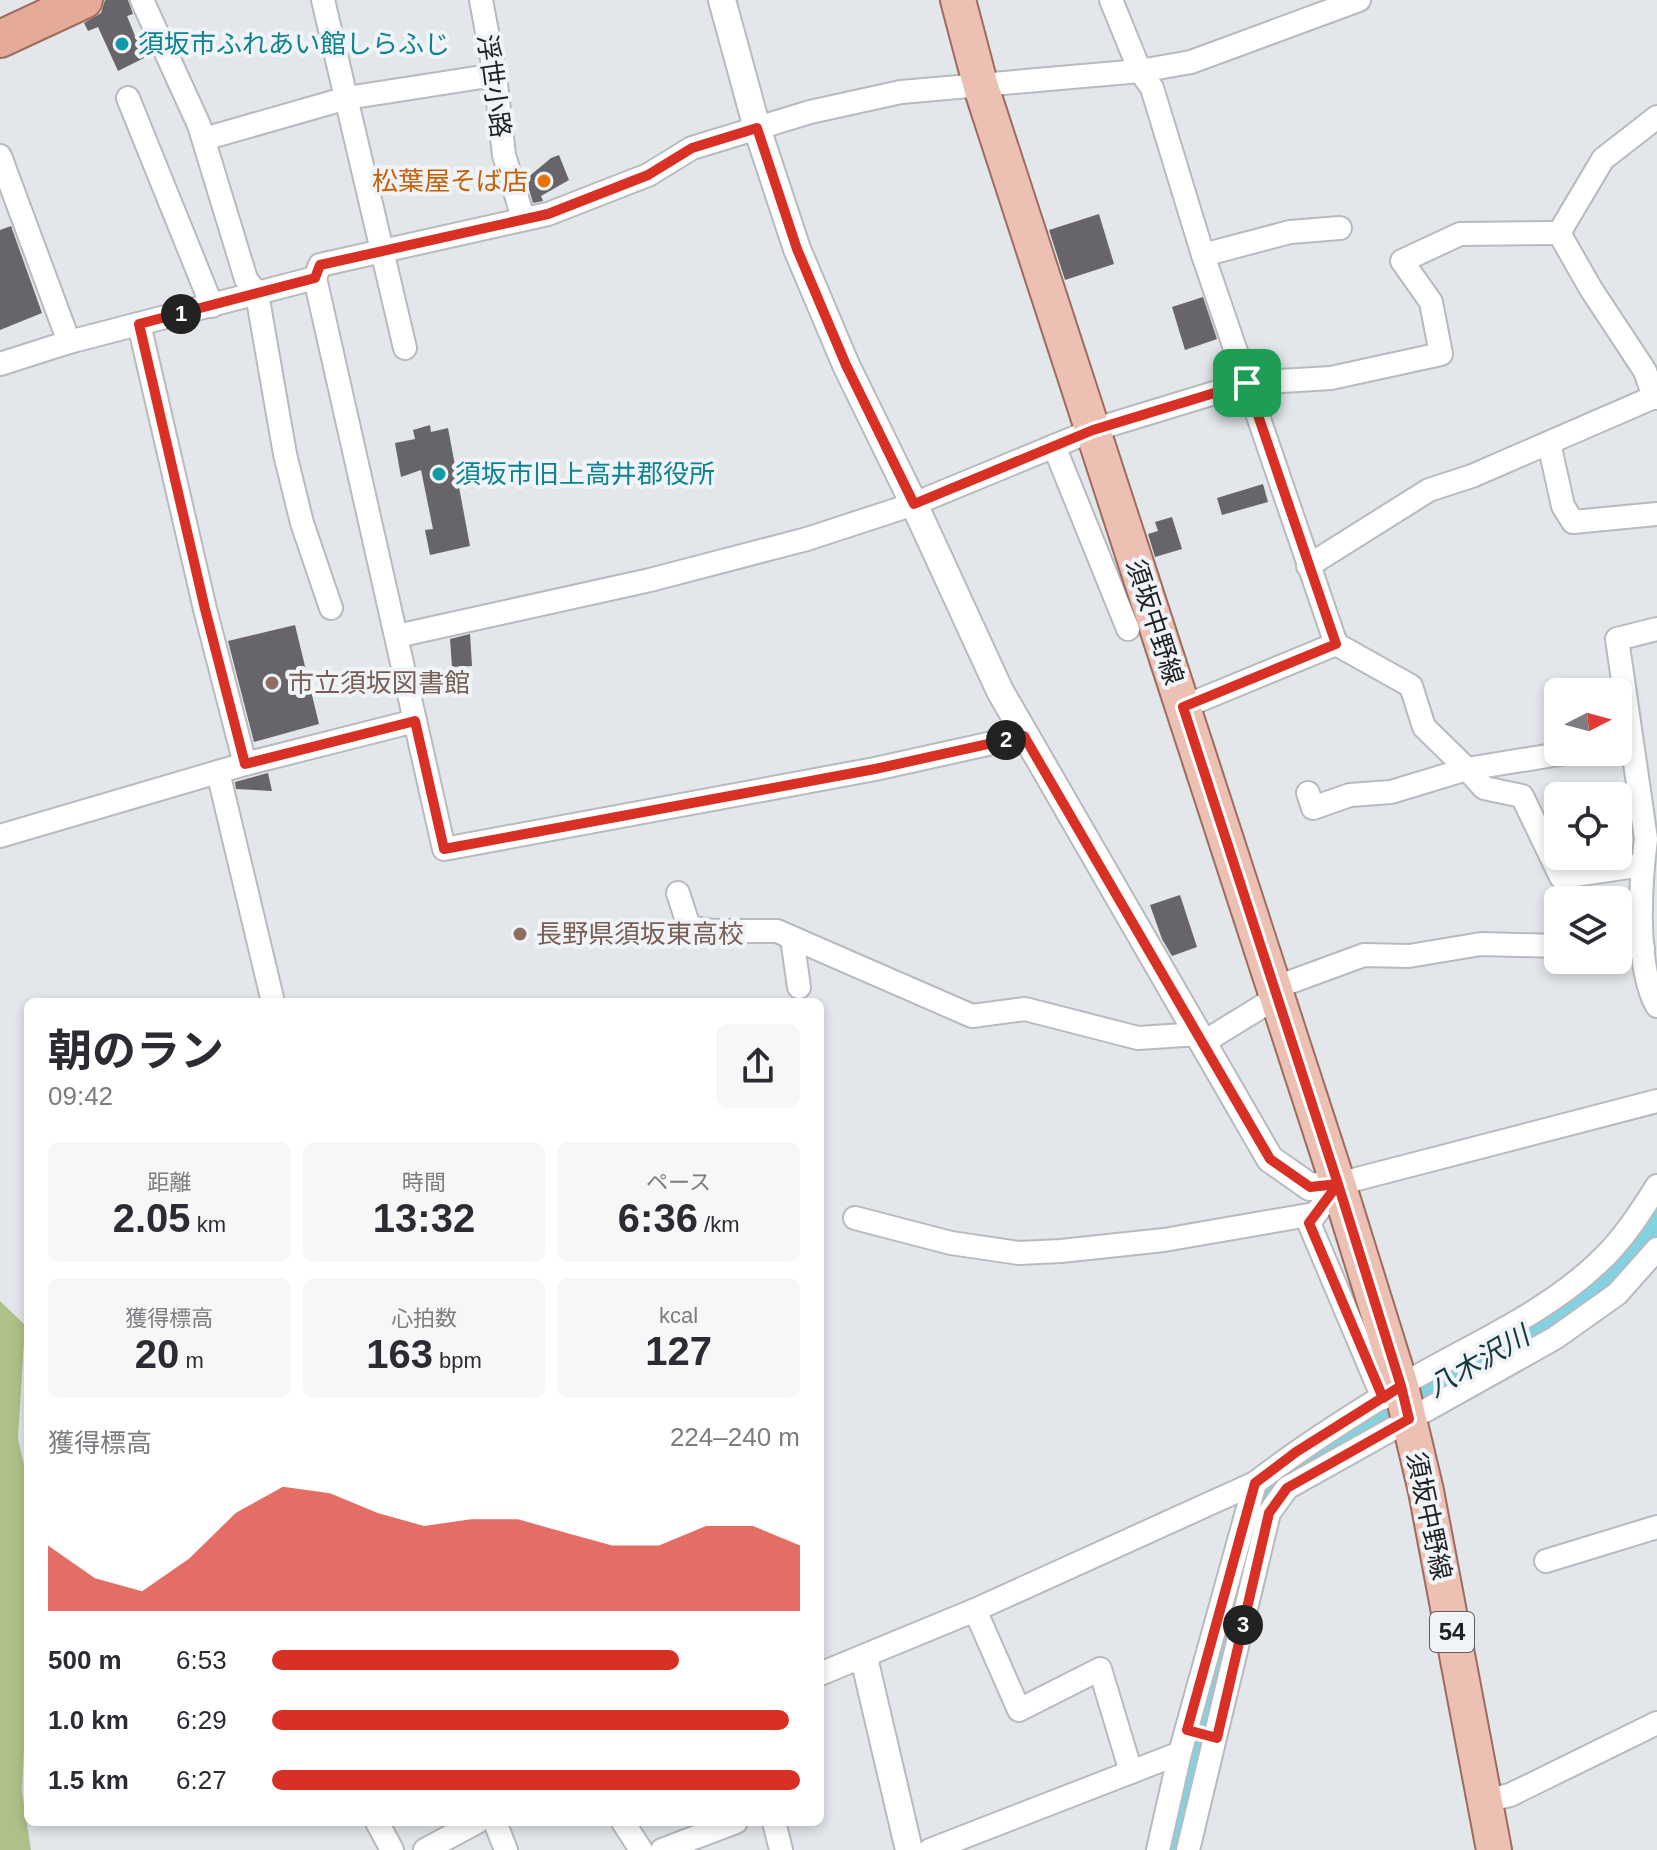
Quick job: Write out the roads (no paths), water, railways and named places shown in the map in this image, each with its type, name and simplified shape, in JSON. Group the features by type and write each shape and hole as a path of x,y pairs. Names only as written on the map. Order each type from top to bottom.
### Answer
{"highway":[{"path":"0,39 63,4"}],"main road":[{"name":"須坂中野線","path":"958,0 981,87 1338,1184 1353,1285 1400,1401 1426,1491 1494,1850"}],"street":[{"path":"142,0 204,139 246,279 257,294 285,454 302,523 331,608"},
{"path":"323,0 405,348"},
{"name":"浮世小路","path":"481,0 495,75 504,155 523,218"},
{"path":"722,0 757,128 797,249 876,429 1024,736 1270,1159 1310,1187 1338,1184 1657,1101"},
{"path":"1111,0 1140,71 1152,88 1203,255 1336,644 1411,686 1424,727 1484,788 1522,796 1561,877 1643,865"},
{"path":"1024,736 875,769 444,849 315,278 320,265 548,214 648,175 692,148 757,128 901,92 1140,71 1191,62 1359,0"},
{"path":"204,139 347,98 495,75"},
{"path":"128,98 212,306"},
{"path":"1559,233 1603,159 1657,117"},
{"path":"0,156 69,342"},
{"path":"1203,255 1290,232 1340,228"},
{"path":"397,636 664,576 807,539 914,504 1093,430 1247,383 1331,378 1441,354 1431,302 1402,261 1460,234 1559,233"},
{"path":"1308,566 1429,490 1472,476 1656,398 1645,371 1591,289 1559,233"},
{"path":"0,364 69,342 315,278"},
{"path":"139,324 205,609 245,764"},
{"path":"1549,443 1563,506 1573,522 1657,514"},
{"path":"1054,446 1128,629"},
{"path":"1620,678 1617,639 1657,629"},
{"path":"1183,707 1336,644"},
{"path":"0,836 245,764 415,721"},
{"path":"1308,793 1313,808 1350,795 1391,792 1467,769 1544,757"},
{"path":"1630,766 1646,839 1643,948 1651,995 1657,1006"},
{"path":"218,772 272,998"},
{"path":"678,893 689,927 713,931 777,931 972,1016 1025,1009 1138,1038 1202,1038 1276,993 1364,955 1409,956 1481,944 1544,946"},
{"path":"792,938 799,987"},
{"path":"1632,948 1643,948"},
{"path":"1338,1184 1309,1223 1353,1285"},
{"path":"930,1850 1180,1753 1202,1734 1269,1513 1287,1488 1400,1401 1548,1304 1599,1263 1623,1237 1657,1186"},
{"path":"855,1218 951,1243 1019,1253 1164,1240 1314,1214"},
{"path":"824,1673 975,1610 1255,1483 1296,1452 1400,1401 1555,1338 1617,1294 1657,1249"},
{"path":"1188,1850 1202,1734 1255,1483"},
{"path":"1546,1561 1657,1527"},
{"path":"975,1610 1019,1710 1100,1669 1131,1772"},
{"path":"864,1658 909,1850"},
{"path":"1485,1801 1510,1795 1657,1723"},
{"path":"1158,1850 1180,1753"},
{"path":"379,1826 392,1850"},
{"path":"425,1850 470,1826"},
{"path":"497,1826 506,1850"},
{"path":"626,1826 641,1850"},
{"path":"662,1850 725,1826"},
{"path":"775,1826 781,1850"}],"waterway":[{"name":"八木沢川","path":"1173,1850 1219,1655 1266,1496 1300,1466 1538,1329 1585,1298 1618,1268 1657,1216"}],"place":[{"name":"須坂市ふれあい館しらふじ","path":"122,44"},
{"name":"松葉屋そば店","path":"544,181"},
{"name":"須坂市旧上高井郡役所","path":"439,474"},
{"name":"市立須坂図書館","path":"272,683"},
{"name":"長野県須坂東高校","path":"520,934"}]}
